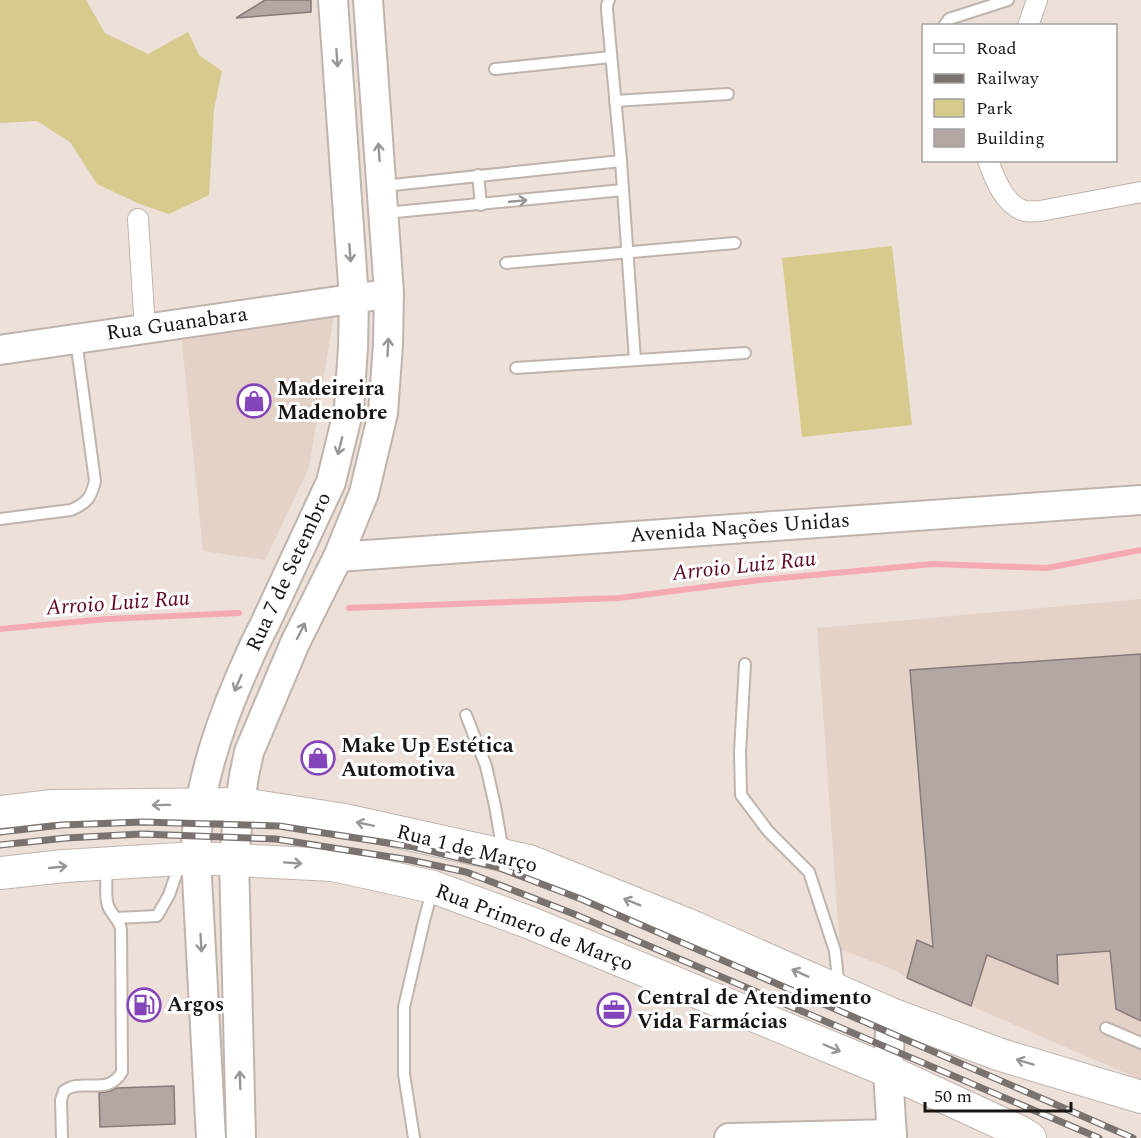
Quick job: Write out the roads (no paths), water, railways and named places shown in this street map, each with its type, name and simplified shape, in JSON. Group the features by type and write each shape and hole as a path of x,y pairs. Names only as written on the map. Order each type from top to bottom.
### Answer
{"main road":[{"name":"Rua 7 de Setembro","path":"211,1138 189,858 196,842 210,762 230,701 255,642 331,482 349,408 354,299 333,0"},
{"name":"Rua 7 de Setembro","path":"241,1138 234,859 244,776 249,752 295,643 338,557 364,493 383,412 388,344 388,293 368,0"},
{"name":"Rua Guanabara","path":"0,350 388,293"},
{"name":"Avenida Nações Unidas","path":"338,557 1141,500"},
{"name":"Rua 1 de Março","path":"0,812 52,806 241,804 345,820 503,855 529,861 686,924 891,1014"},
{"name":"Rua Primero de Março","path":"0,873 64,866 189,858 234,859 333,865 433,887 528,922 888,1071 1030,1138"},
{"path":"729,1138 892,1136 888,1071 891,1014 1001,1054 1141,1097"}],"street":[{"path":"1029,24 1037,0"},
{"path":"989,162 994,179 1010,204 1025,212 1141,192"},
{"path":"138,219 145,329"}],"lane":[{"path":"609,0 607,4 635,360"},
{"path":"945,24 949,19 1008,0"},
{"path":"495,69 611,57"},
{"path":"615,101 728,94"},
{"path":"382,200 478,175 621,161"},
{"path":"478,175 481,205"},
{"path":"382,200 481,205 623,190"},
{"path":"506,263 735,243"},
{"path":"0,519 71,510 81,506 93,492 95,481 76,339"},
{"path":"516,369 745,353"},
{"path":"745,664 740,752 741,795 768,831 809,872 835,951 839,991"},
{"path":"466,715 486,766 503,855"},
{"path":"116,918 157,916 189,858"},
{"path":"62,1138 61,1100 64,1091 71,1086 105,1085 118,1078 122,1072 121,929 107,902 107,863"},
{"path":"414,1138 404,1074 404,1007 433,887"},
{"path":"1106,1028 1141,1043"}],"waterway":[{"name":"Arroio Luiz Rau","path":"349,608 619,598 760,580 933,564 1047,568 1141,550"},
{"name":"Arroio Luiz Rau","path":"0,629 107,619 239,613"}],"railway":[{"path":"0,832 62,825 142,822 279,826 414,847 497,867 581,899 1133,1138"},
{"path":"0,845 66,838 142,834 276,839 410,860 466,872 574,914 1099,1138"}],"place":[{"name":"Madeireira Madenobre","path":"254,401"},
{"name":"Make Up Estética Automotiva","path":"318,758"},
{"name":"Argos","path":"144,1005"},
{"name":"Central de Atendimento Vida Farmácias","path":"614,1010"}]}
